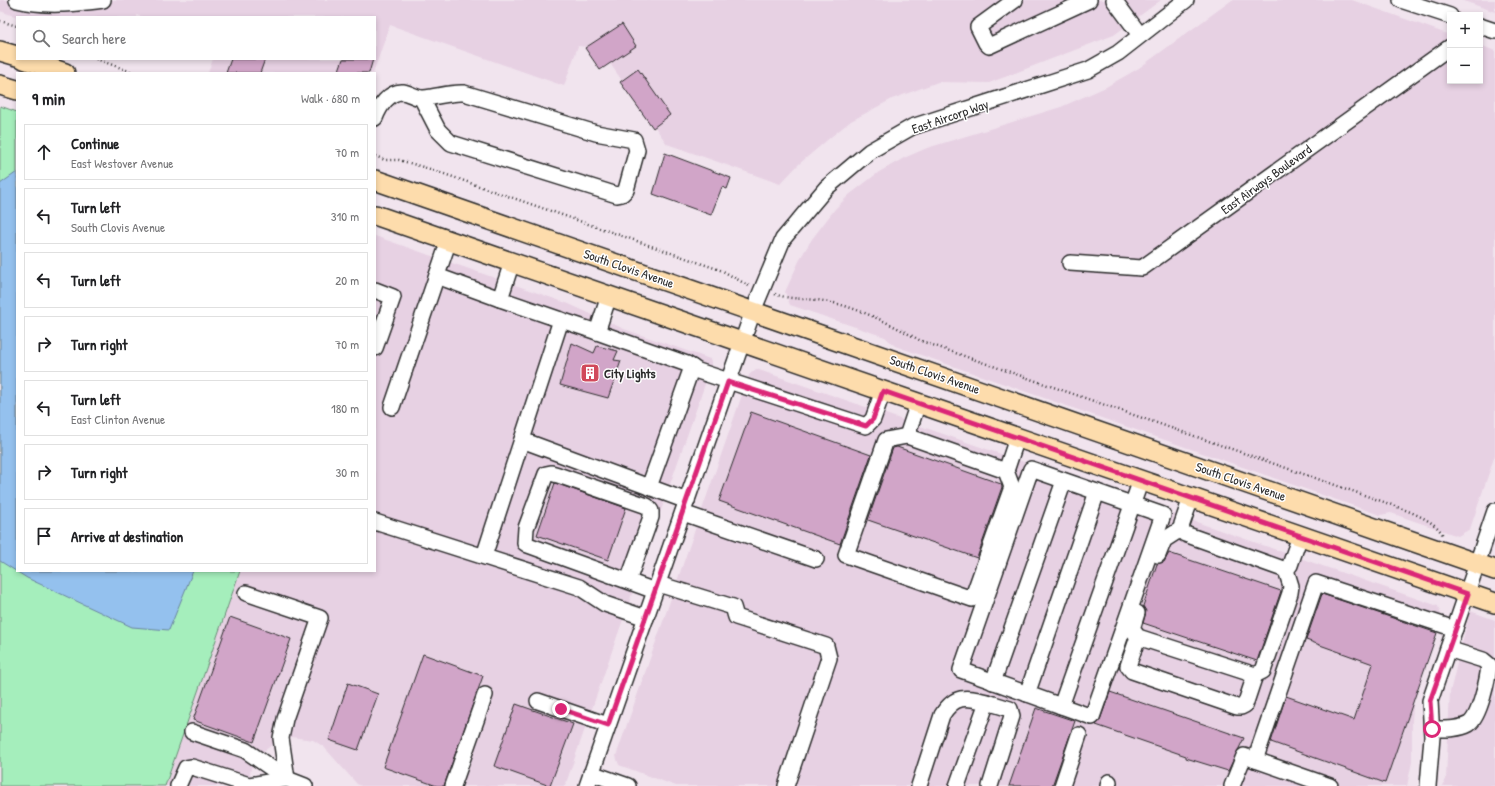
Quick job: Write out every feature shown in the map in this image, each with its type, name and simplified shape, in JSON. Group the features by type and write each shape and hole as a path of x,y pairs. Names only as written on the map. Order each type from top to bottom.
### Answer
{"main road":[{"path":"0,51 16,56"},
{"path":"27,60 62,72"},
{"path":"0,85 16,90"},
{"name":"South Clovis Avenue","path":"376,180 1495,570"},
{"path":"376,219 449,240 1495,603"}],"street":[{"path":"17,0 33,4 67,5 103,0"},
{"path":"1015,0 978,27 989,46 1081,2"},
{"path":"1114,0 1140,35"},
{"name":"East Aircorp Way","path":"589,780 753,311 784,239 826,188 870,150 912,127 1088,70 1118,53 1186,0"},
{"path":"1401,0 1447,15"},
{"path":"1483,27 1495,31"},
{"name":"East Airways Boulevard","path":"1070,263 1142,268 1449,48"},
{"path":"376,115 378,109 396,93 403,92 422,98 464,93 596,132 634,140 637,144 637,150 626,190 622,194 617,195 451,143 438,130 422,98"},
{"path":"392,407 449,240"},
{"path":"500,299 512,262"},
{"path":"437,276 597,332 728,382 866,426 873,419 883,391"},
{"path":"376,290 393,297 376,345"},
{"path":"597,332 609,296"},
{"path":"484,556 561,320"},
{"path":"649,487 692,367"},
{"path":"907,436 918,403"},
{"path":"1006,471 907,436 886,440 846,555 972,600 1012,487 1006,471 1017,438"},
{"path":"522,440 649,487 685,507 816,558"},
{"path":"1031,469 1097,492 1163,516 1092,717 961,670 1031,469"},
{"path":"628,581 651,517 650,509 647,506 558,475 551,473 546,474 526,528 524,539 525,543 628,581 733,607 736,617 826,646 829,658 786,786"},
{"path":"1061,706 1141,480"},
{"path":"993,682 1064,481"},
{"path":"1027,694 1097,492"},
{"path":"1181,529 1185,534 1286,570 1290,579 1290,593 1263,671 1255,675 1138,637 1132,629 1160,549 1167,536 1181,529 1191,498"},
{"path":"1428,786 1432,729 1430,701 1468,594 1495,511"},
{"path":"376,522 579,587 605,604 646,618"},
{"path":"1286,570 1290,565 1300,536"},
{"path":"1255,760 1316,583 1455,630"},
{"path":"246,593 320,618 285,719 281,738 284,782"},
{"path":"1138,637 1128,666 1132,672 1237,707 1245,705 1255,675"},
{"path":"1432,729 1455,729 1470,723 1476,713 1488,678 1489,665 1483,660 1448,649"},
{"path":"453,786 485,695"},
{"path":"920,786 942,715 952,702 962,698 987,702 1010,709 1012,716 990,786"},
{"path":"538,701 608,725"},
{"path":"957,786 987,702"},
{"path":"192,732 245,750 284,782"},
{"path":"1062,786 1080,735"},
{"path":"1232,786 1244,756 1330,786"},
{"path":"178,786 186,768 192,767 249,785 284,782 305,786"},
{"path":"589,780 628,786"}],"path":[{"path":"0,20 16,26"},
{"path":"99,60 132,72"},
{"path":"376,156 385,160 399,160 430,170 634,240 723,271 744,284 786,298 797,297 826,301 863,314 898,328 921,341 1376,499 1429,520 1443,536 1450,539"}],"shaded area":[{"path":"0,0 1161,0 1114,35 989,83 938,82 892,99 851,121 799,164 780,184 667,144 599,48 578,46 564,86 390,25 373,72 208,72 213,60 376,60 376,16 137,15 16,17 0,11"},
{"path":"1232,0 1352,0 1447,34 1447,84 1483,84 1483,46 1495,51 1495,455 1470,529 1458,536 1391,513 1380,515 895,346 885,337 790,305 785,292 801,257 812,239 835,209 849,195 879,172 904,158 927,148 1061,107 1106,87 1139,68"},
{"path":"1461,0 1495,0 1495,12"},
{"path":"376,236 569,304 624,329 710,359 712,364 565,786 361,786 357,784 324,747 313,740 292,737 277,741 259,755 251,768 248,786 165,786 240,572 376,572"},
{"path":"756,369 1438,606 1441,615 1414,697 1412,720 1412,762 1407,786 676,786 619,765 616,756 749,375"},
{"path":"1470,611 1495,620 1495,786 1443,786 1446,779 1450,692"}],"green space":[{"path":"0,106 16,112 16,572 240,572 165,786 0,786"}],"water":[{"path":"16,173 16,571 0,561 0,184"},
{"path":"17,572 193,572 169,630 132,627 27,578"}],"building":[{"path":"622,24 636,46 600,70 585,48"},
{"path":"231,60 265,60 260,72 226,72"},
{"path":"343,60 373,60 369,72 338,72"},
{"path":"638,69 670,115 653,128 620,82"},
{"path":"665,153 731,178 727,189 722,187 711,215 653,194"},
{"name":"City Lights","path":"572,343 594,353 597,346 618,351 614,360 621,361 608,398 560,385"},
{"path":"751,412 871,455 840,544 719,501"},
{"path":"897,447 1001,484 1002,487 977,558 868,520 893,448"},
{"path":"555,483 626,508 608,560 537,535"},
{"path":"1169,553 1281,591 1257,661 1143,623 1146,611 1143,606 1157,564 1164,562"},
{"path":"1322,594 1437,633 1385,783 1271,742 1286,696 1354,720 1373,664 1306,640"},
{"path":"230,617 291,639 254,742 193,720"},
{"path":"423,654 483,676 444,786 437,786 383,767"},
{"path":"348,683 378,694 358,750 329,740"},
{"path":"1110,692 1244,738 1228,771 1186,758 1186,756 1096,725 1100,720"},
{"path":"516,704 573,724 550,786 494,766"},
{"path":"1036,708 1075,721 1052,786 1009,786"}],"place":[{"name":"City Lights","path":"590,373"}],"route":[{"path":"561,709 608,725 728,382 866,426 873,419 883,391 1468,594 1430,701 1432,729"}]}
